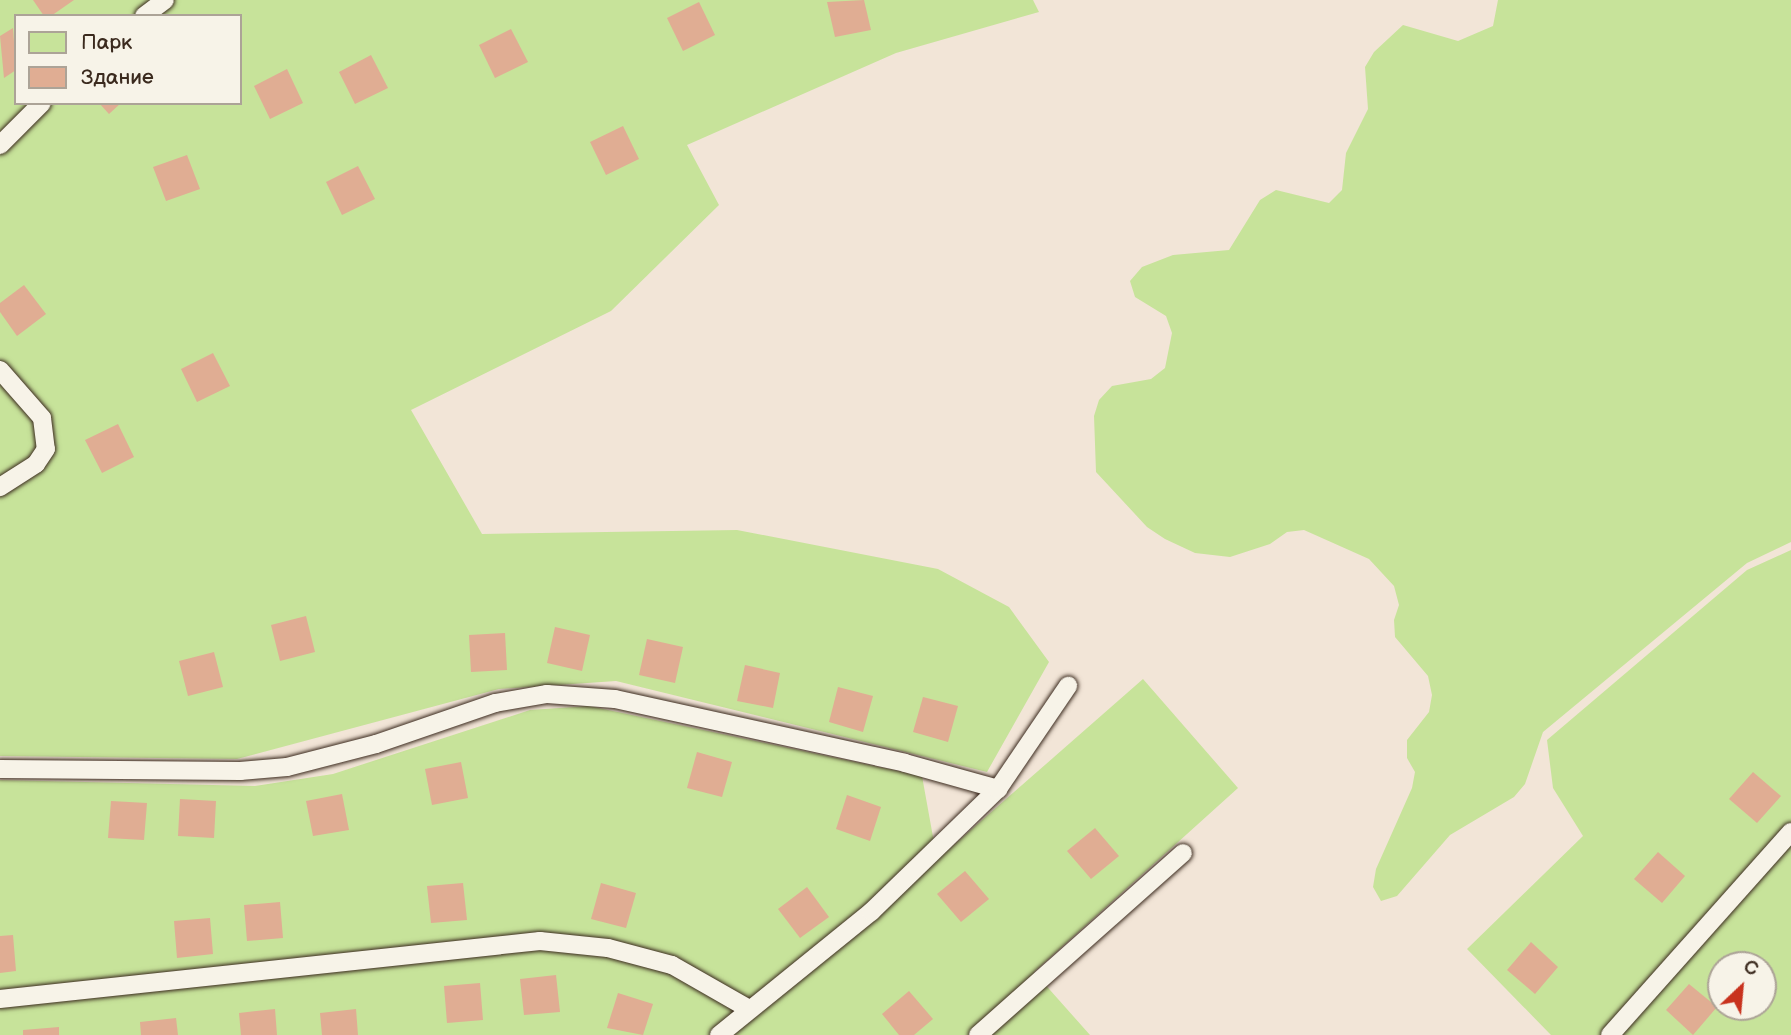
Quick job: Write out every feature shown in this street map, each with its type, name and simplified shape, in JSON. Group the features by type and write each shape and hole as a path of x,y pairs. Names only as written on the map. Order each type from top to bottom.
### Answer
{"lane":[{"path":"147,14 165,0"},
{"path":"0,145 40,105"},
{"path":"0,370 42,418 46,449 36,464 0,487"},
{"path":"719,1035 871,912 998,789 1069,686"},
{"path":"0,769 240,771 287,767 376,744 495,703 547,694 615,699 905,763 998,789"},
{"path":"1610,1035 1791,832"},
{"path":"978,1035 1183,853"},
{"path":"0,999 540,941 608,948 672,965 749,1009"}],"green space":[{"path":"0,0 1033,0 1039,12 896,53 687,145 719,205 611,311 411,410 482,534 737,530 938,569 1009,607 1049,662 987,772 616,681 499,689 237,759 0,756"},
{"path":"1498,0 1791,0 1791,542 1747,563 1543,732 1525,784 1514,797 1450,835 1397,896 1381,901 1373,887 1376,869 1412,788 1415,772 1407,758 1407,740 1429,712 1432,695 1428,676 1395,637 1394,620 1399,605 1394,586 1369,559 1304,530 1287,532 1270,544 1230,557 1195,553 1165,539 1147,527 1096,472 1094,416 1099,400 1112,386 1151,379 1165,368 1172,333 1166,316 1135,297 1130,281 1142,267 1173,255 1229,250 1260,200 1276,190 1329,203 1342,190 1346,153 1368,109 1365,67 1374,52 1403,25 1458,41 1493,26"},
{"path":"1791,550 1791,1035 1551,1035 1467,949 1583,836 1553,788 1547,740 1747,570"},
{"path":"1143,679 1238,788 1034,972 1090,1035 0,1035 0,780 255,786 333,774 530,710 589,706 922,776 933,837 948,850"}],"building":[{"path":"33,0 74,0 54,14 43,14"},
{"path":"864,0 871,30 835,37 827,2"},
{"path":"699,2 715,35 683,51 667,18"},
{"path":"13,28 14,71 4,78 0,36"},
{"path":"511,29 528,62 495,78 479,45"},
{"path":"371,55 388,88 355,104 339,72"},
{"path":"287,69 303,103 270,119 254,86"},
{"path":"101,105 119,105 109,114"},
{"path":"623,126 639,159 606,175 590,142"},
{"path":"187,155 200,189 166,201 153,167"},
{"path":"358,166 375,199 342,215 326,182"},
{"path":"24,285 46,314 17,336 0,312 0,303"},
{"path":"213,353 230,386 197,402 181,369"},
{"path":"118,424 134,457 102,473 85,440"},
{"path":"306,616 315,652 280,661 271,625"},
{"path":"555,627 590,635 582,671 547,663"},
{"path":"505,633 507,670 471,672 469,635"},
{"path":"647,639 683,647 675,683 639,675"},
{"path":"214,652 223,687 188,696 179,661"},
{"path":"745,665 780,673 773,708 737,701"},
{"path":"838,687 873,696 863,732 829,722"},
{"path":"923,697 958,706 948,742 913,732"},
{"path":"697,752 732,762 722,797 687,788"},
{"path":"461,762 468,798 432,805 425,769"},
{"path":"1753,772 1781,796 1757,823 1729,799"},
{"path":"342,794 349,830 313,836 306,801"},
{"path":"847,795 881,807 870,841 836,829"},
{"path":"180,799 216,801 214,838 178,836"},
{"path":"111,801 147,803 144,840 108,838"},
{"path":"1095,828 1119,856 1091,879 1067,851"},
{"path":"1658,852 1685,876 1662,903 1634,879"},
{"path":"965,871 989,899 961,922 937,894"},
{"path":"463,883 467,920 431,923 427,886"},
{"path":"601,883 636,893 626,928 591,919"},
{"path":"807,887 829,917 800,938 778,909"},
{"path":"280,902 283,938 247,941 244,905"},
{"path":"210,918 213,954 177,958 174,921"},
{"path":"13,935 16,971 0,973 0,936"},
{"path":"1531,942 1558,967 1535,994 1507,970"},
{"path":"556,975 560,1012 524,1015 520,979"},
{"path":"480,983 483,1020 447,1023 444,986"},
{"path":"1689,984 1707,999 1707,1019 1693,1035 1666,1010"},
{"path":"909,991 933,1019 914,1035 899,1035 882,1014"},
{"path":"618,993 653,1004 643,1035 607,1028"},
{"path":"275,1009 277,1035 241,1035 239,1013"},
{"path":"356,1009 358,1035 322,1035 320,1013"},
{"path":"176,1018 178,1035 141,1035 140,1022"},
{"path":"59,1027 59,1035 23,1035 23,1030"}]}
